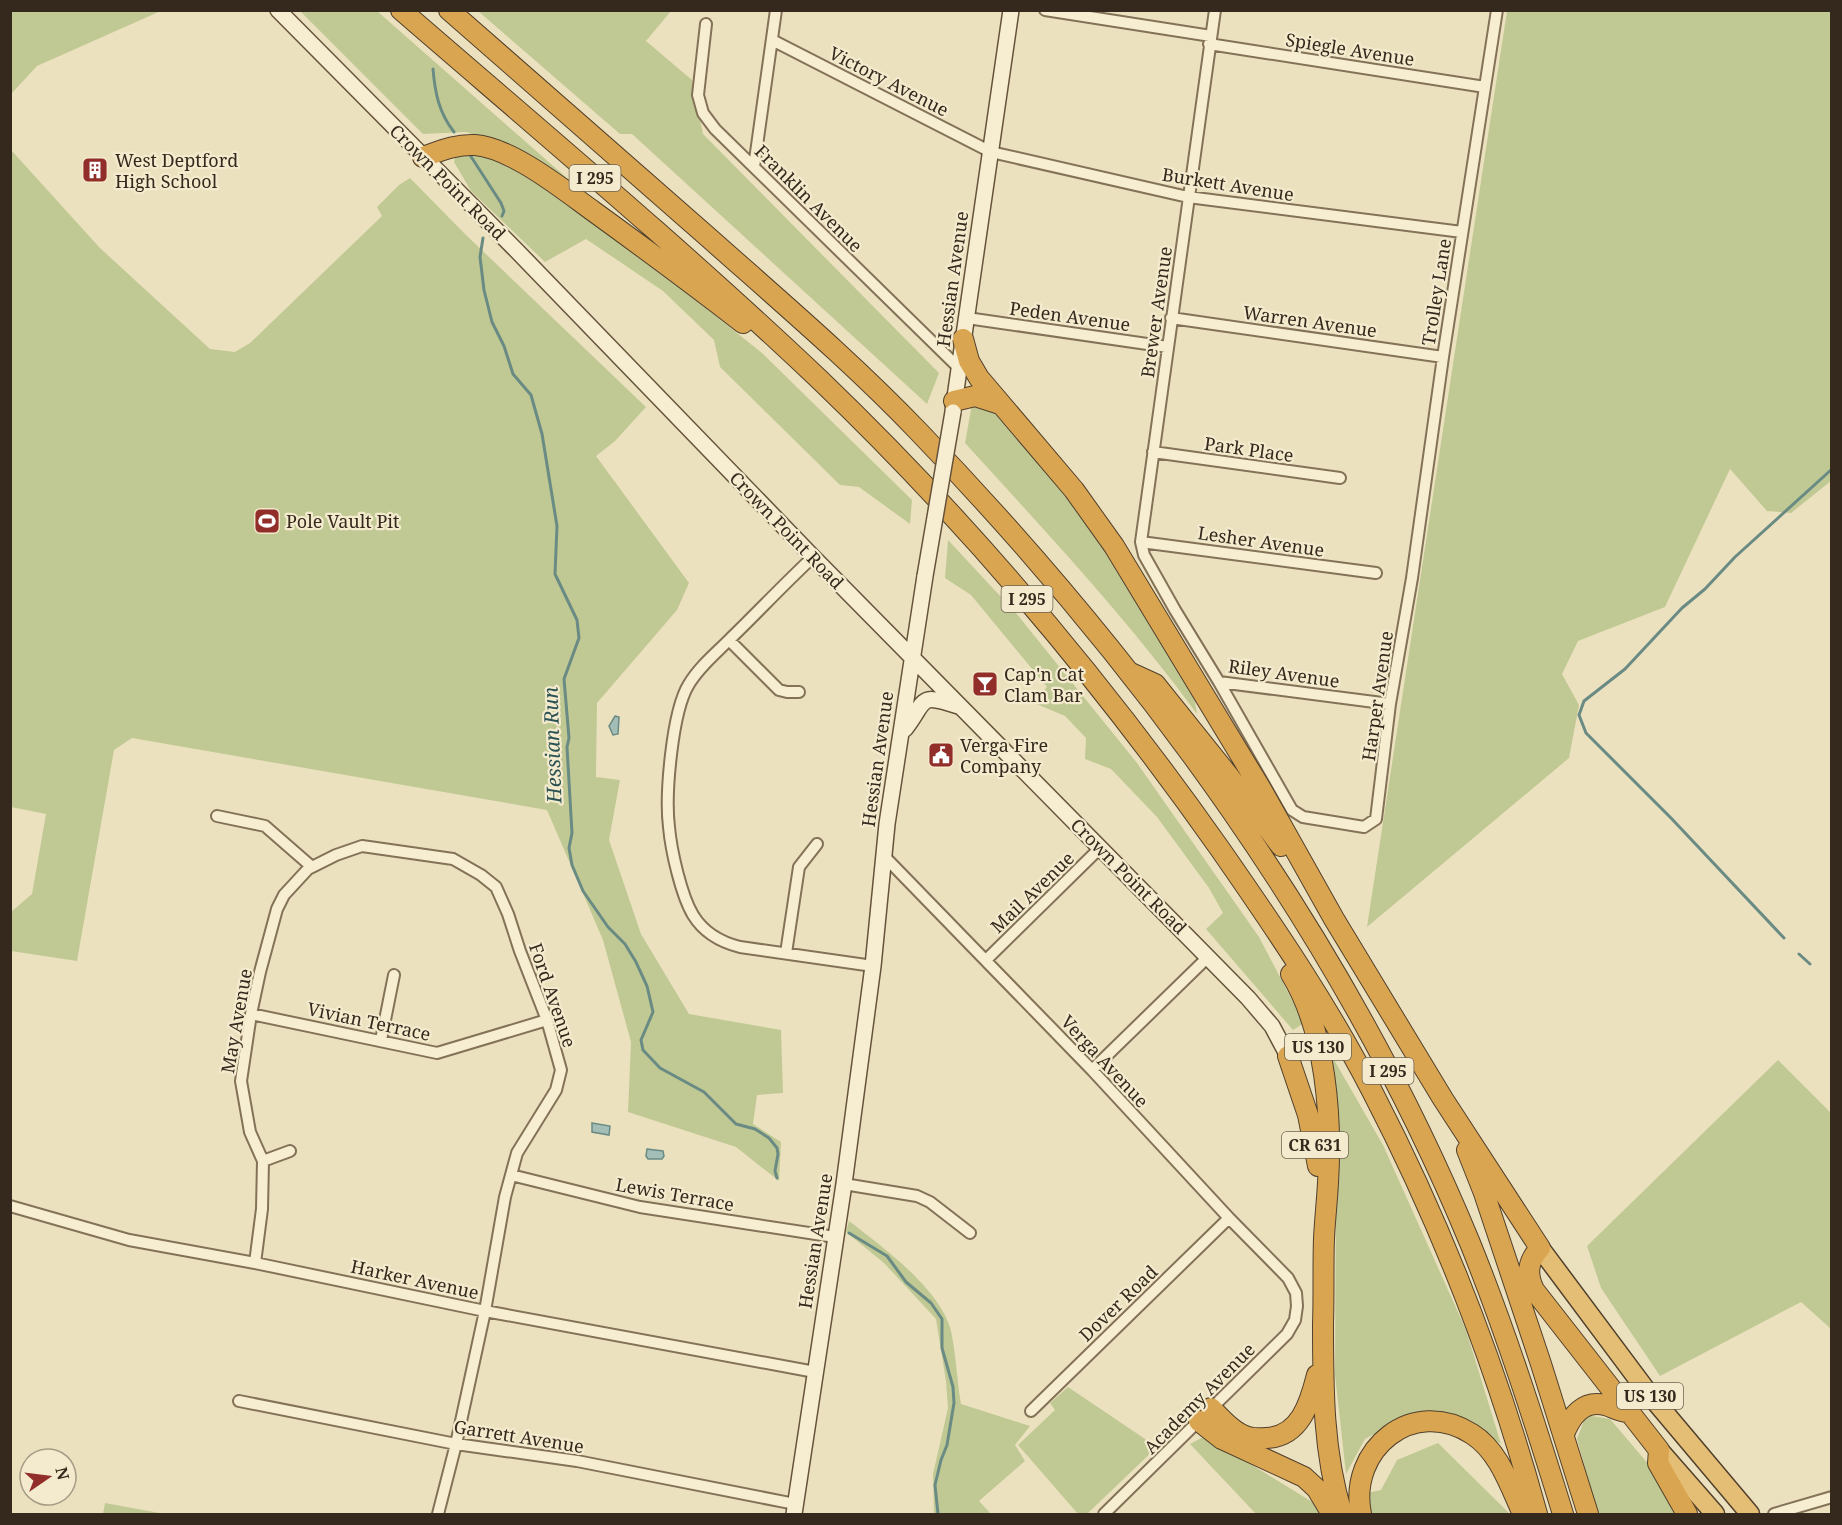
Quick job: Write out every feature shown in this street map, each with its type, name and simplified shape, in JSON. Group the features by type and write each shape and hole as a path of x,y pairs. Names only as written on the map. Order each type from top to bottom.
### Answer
{"highway":[{"name":"I 295","path":"401,10 712,279 891,450 1007,575 1063,640 1133,729 1284,940 1327,1009 1371,1089 1413,1172 1468,1302 1517,1442 1537,1515"},
{"name":"I 295","path":"449,10 792,311 920,433 1011,533 1128,672 1222,798 1330,966 1407,1107 1447,1192 1488,1290 1531,1410 1563,1515"},
{"path":"423,157 453,146 476,145 499,151 544,176 761,337 786,348"},
{"path":"963,339 971,366 1000,404 1074,489 1114,546 1261,789 1334,919"},
{"path":"954,406 975,396 1000,404"},
{"name":"US 130","path":"1128,672 1155,684 1250,802 1334,919 1443,1099 1540,1248 1648,1394 1750,1515"},
{"name":"US 130","path":"1238,875 1242,896 1296,982 1305,1000 1316,1034 1324,1084 1327,1123 1328,1182 1324,1237 1323,1352 1326,1442 1342,1515"},
{"name":"CR 631","path":"1288,1056 1315,1143 1324,1237"},
{"path":"1443,1099 1480,1184 1564,1434 1588,1515"},
{"path":"1540,1248 1530,1261 1529,1276 1534,1290 1628,1412 1715,1515"},
{"path":"1544,1304 1540,1328 1545,1377"},
{"path":"1205,1414 1244,1436 1266,1438 1284,1434 1298,1423 1308,1407 1323,1352"},
{"path":"1564,1434 1574,1414 1586,1407 1600,1404 1621,1412 1628,1412"},
{"path":"1205,1414 1222,1439 1304,1477 1317,1489 1332,1515"},
{"path":"1361,1515 1358,1494 1360,1480 1364,1467 1377,1446 1405,1427 1428,1422 1451,1424 1483,1442 1498,1462 1523,1515"},
{"path":"1659,1450 1658,1463 1687,1515"}],"main road":[{"name":"Crown Point Road","path":"278,10 524,257 813,557 1208,957 1264,1016 1288,1056"},
{"name":"Hessian Avenue","path":"794,1509 844,1184 911,657 954,406 1011,10"},
{"path":"901,733 916,709 926,701 933,699 959,706"}],"street":[{"path":"754,167 776,10"},
{"name":"Spiegle Avenue","path":"1045,10 1485,87"},
{"name":"Brewer Avenue","path":"1175,610 1144,555 1141,542 1215,10"},
{"name":"Trolley Lane","path":"1412,578 1443,357 1497,10"},
{"name":"Franklin Avenue","path":"706,24 698,95 703,113 715,129 959,368"},
{"name":"Victory Avenue","path":"772,40 991,152"},
{"name":"Burkett Avenue","path":"991,152 1188,197 1462,232"},
{"name":"Peden Avenue","path":"967,318 1168,347"},
{"name":"Warren Avenue","path":"1171,318 1443,357"},
{"name":"Park Place","path":"1153,452 1340,478"},
{"name":"Lesher Avenue","path":"1141,542 1376,573"},
{"path":"813,557 696,674 685,691 676,714 668,805 670,835 687,903 700,925 712,935 727,944 873,966"},
{"name":"Harper Avenue","path":"1219,682 1292,810 1303,817 1364,827 1376,819 1390,704 1412,578"},
{"name":"Riley Avenue","path":"1175,610 1219,682 1390,704"},
{"path":"729,640 778,690 799,692"},
{"path":"217,816 265,826 312,867"},
{"path":"786,952 799,867 816,844"},
{"name":"Ford Avenue","path":"312,867 362,846 453,859 481,874 496,887 508,914 547,1020 561,1070 550,1100 532,1125 517,1153 456,1444 438,1515"},
{"name":"Mail Avenue","path":"986,960 1101,847"},
{"name":"Verga Avenue","path":"884,856 1092,1070 1288,1278 1296,1294"},
{"name":"May Avenue","path":"255,1263 262,1209 263,1161 250,1132 241,1082 251,1014 277,909 284,895 312,867"},
{"path":"1092,1070 1208,957"},
{"path":"381,1040 394,975"},
{"name":"Vivian Terrace","path":"251,1014 437,1053 547,1020"},
{"path":"263,1161 290,1151"},
{"name":"Lewis Terrace","path":"511,1175 640,1207 836,1237"},
{"path":"844,1184 917,1196 930,1202 970,1233"},
{"name":"Harker Avenue","path":"10,1206 129,1240 255,1263 484,1311 815,1372"},
{"name":"Dover Road","path":"1031,1411 1229,1218"},
{"name":"Academy Avenue","path":"1112,1512 1205,1414 1287,1334 1295,1320 1296,1294"},
{"name":"Garrett Avenue","path":"238,1401 456,1444 577,1461 794,1509"},
{"path":"1774,1515 1832,1497"}],"green space":[{"path":"163,10 37,66 12,93 11,97 11,11"},
{"path":"300,11 377,11 584,193 514,147 466,132 423,134"},
{"path":"478,11 671,11 646,41 692,80 703,134 939,373 927,404 632,134 620,134"},
{"path":"1507,11 1831,11 1831,481 1791,513 1767,511 1730,469 1665,607 1578,641 1562,674 1579,705 1569,758 1367,927"},
{"path":"11,150 100,248 210,349 235,352 250,343 382,216 377,207 399,185 410,178 466,235 646,407 615,441 596,456 689,583 677,610 597,703 596,777 620,780 609,840 641,934 689,1014 781,1030 783,1093 757,1095 753,1124 781,1142 779,1181 736,1147 628,1112 631,1042 603,940 547,810 132,738 114,750 77,961 11,951 11,912 32,894 46,814 11,807"},
{"path":"456,153 495,156 530,175 682,289 762,353 912,500 910,524 859,487 840,485 720,367 714,340 663,291 586,239 545,262 471,191 454,162"},
{"path":"988,403 1084,515 1193,690 1197,714 1114,609 965,443 972,404"},
{"path":"948,540 1016,613 1137,763 1259,937 1304,1023 1293,1030 1206,929 1223,913 1209,888 1157,817 1111,769 1085,759 1086,738 1065,716 1034,703 1047,687 971,595 945,578"},
{"path":"1333,1058 1383,1145 1466,1330 1501,1444 1451,1414 1408,1416 1365,1439 1346,1474 1335,1375 1336,1180"},
{"path":"1778,1060 1831,1113 1831,1329 1801,1302 1660,1376 1601,1288 1587,1246"},
{"path":"849,1221 923,1284 945,1315 953,1340 961,1404 1030,1426 1015,1445 1025,1461 979,1501 991,1514 934,1514 933,1474 948,1408 936,1319 884,1263 846,1232"},
{"path":"1068,1387 1157,1447 1087,1514 1078,1514 1018,1445 1055,1410 1050,1403"},
{"path":"1586,1415 1610,1419 1662,1480 1680,1514 1598,1514 1577,1439"},
{"path":"1205,1436 1314,1503 1320,1514 1256,1514 1190,1444"},
{"path":"1438,1443 1510,1514 1366,1514 1362,1494 1381,1490 1397,1460"},
{"path":"105,1503 165,1514 103,1514"}],"water":[{"path":"615,716 619,717 618,734 613,735 609,726"},
{"path":"592,1123 610,1126 609,1135 592,1132"},
{"path":"647,1149 663,1151 664,1156 662,1159 648,1159"}],"waterway":[{"name":"Hessian Run","path":"433,69 439,102 454,132"},
{"name":"Hessian Run","path":"470,155 501,203 504,211 502,216"},
{"name":"Hessian Run","path":"483,238 480,257 484,290 492,322 504,346 513,374 531,395 542,434 557,526 555,574 577,620 579,638 564,679 569,738 567,747 572,833 569,848 572,865 583,891 608,927 625,944 647,986 653,1012 641,1040 643,1050 660,1068 704,1092 736,1124 755,1129 769,1138 777,1148 775,1171 777,1178"},
{"path":"1784,938 1671,818 1586,733 1579,715 1584,701 1625,669 1682,608 1832,469"},
{"path":"1799,954 1810,964"},
{"name":"Hessian Run","path":"849,1233 887,1256 906,1282 931,1303 942,1319 942,1348 953,1387 954,1403 947,1445 935,1485 938,1514"}],"place":[{"name":"West Deptford High School","path":"95,170"},
{"name":"Pole Vault Pit","path":"267,521"},
{"name":"Cap'n Cat Clam Bar","path":"985,684"},
{"name":"Verga Fire Company","path":"941,755"}]}
